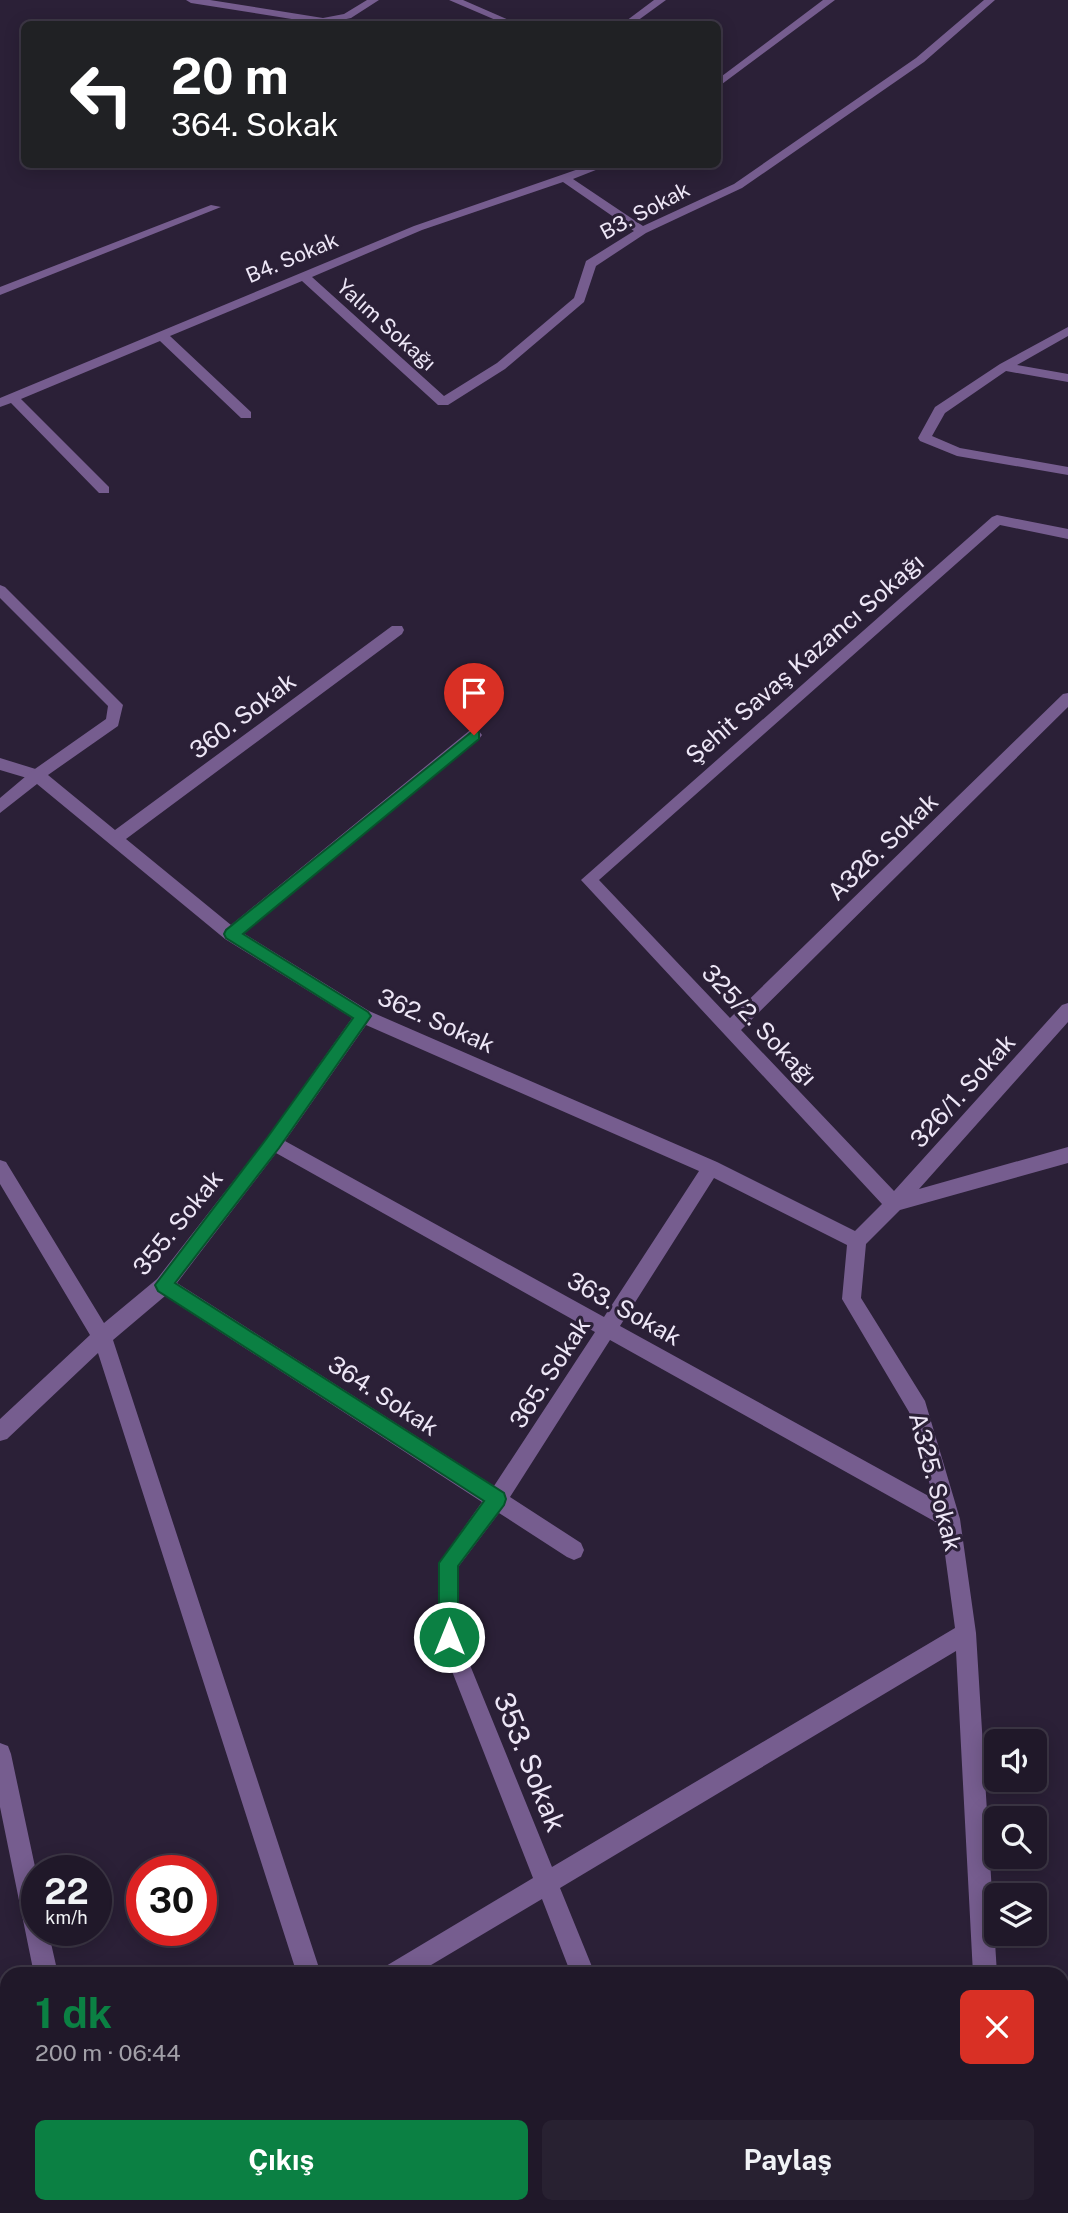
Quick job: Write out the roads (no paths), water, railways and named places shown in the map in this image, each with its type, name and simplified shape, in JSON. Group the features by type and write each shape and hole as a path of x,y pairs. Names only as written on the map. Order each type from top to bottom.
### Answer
{"street":[{"path":"191,0 323,21 347,16 374,0"},
{"path":"454,0 506,21"},
{"path":"631,21 661,0"},
{"path":"721,81 830,0"},
{"name":"B3. Sokak","path":"443,402 501,366 580,299 590,264 642,232 738,186 920,60 990,0"},
{"name":"B4. Sokak","path":"6,401 418,228 595,168"},
{"path":"566,179 642,232"},
{"path":"0,291 215,207"},
{"name":"Yalım Sokağı","path":"304,276 443,402"},
{"path":"1068,331 1004,367 940,410 925,438 957,452 1068,471"},
{"path":"162,335 246,415"},
{"path":"1004,367 1068,378"},
{"path":"6,401 104,490"},
{"name":"Şehit Savaş Kazancı Sokağı","path":"589,880 997,520 1068,534"},
{"path":"0,590 116,705 114,722 37,775 0,807"},
{"name":"360. Sokak","path":"116,838 397,630"},
{"name":"A326. Sokak","path":"730,1029 1068,698"},
{"path":"232,934 474,735"},
{"path":"0,764 37,775"},
{"name":"362. Sokak","path":"37,775 232,934 363,1016 711,1168 857,1241"},
{"name":"325/2. Sokağı","path":"589,880 894,1204"},
{"name":"326/1. Sokak","path":"894,1204 1068,1010"},
{"name":"355. Sokak","path":"0,1432 102,1337 164,1285 273,1143 363,1016"},
{"name":"363. Sokak","path":"273,1143 950,1520"},
{"path":"857,1241 894,1204 1068,1155"},
{"path":"0,1168 102,1337 307,1967"},
{"name":"365. Sokak","path":"497,1499 711,1168"},
{"name":"A325. Sokak","path":"857,1241 851,1299 918,1408 950,1520 966,1633 985,1967"},
{"name":"364. Sokak","path":"164,1285 575,1550"},
{"name":"353. Sokak","path":"497,1499 449,1563 449,1637 580,1967"},
{"path":"406,1967 966,1633"},
{"path":"0,1754 45,1967"}]}
